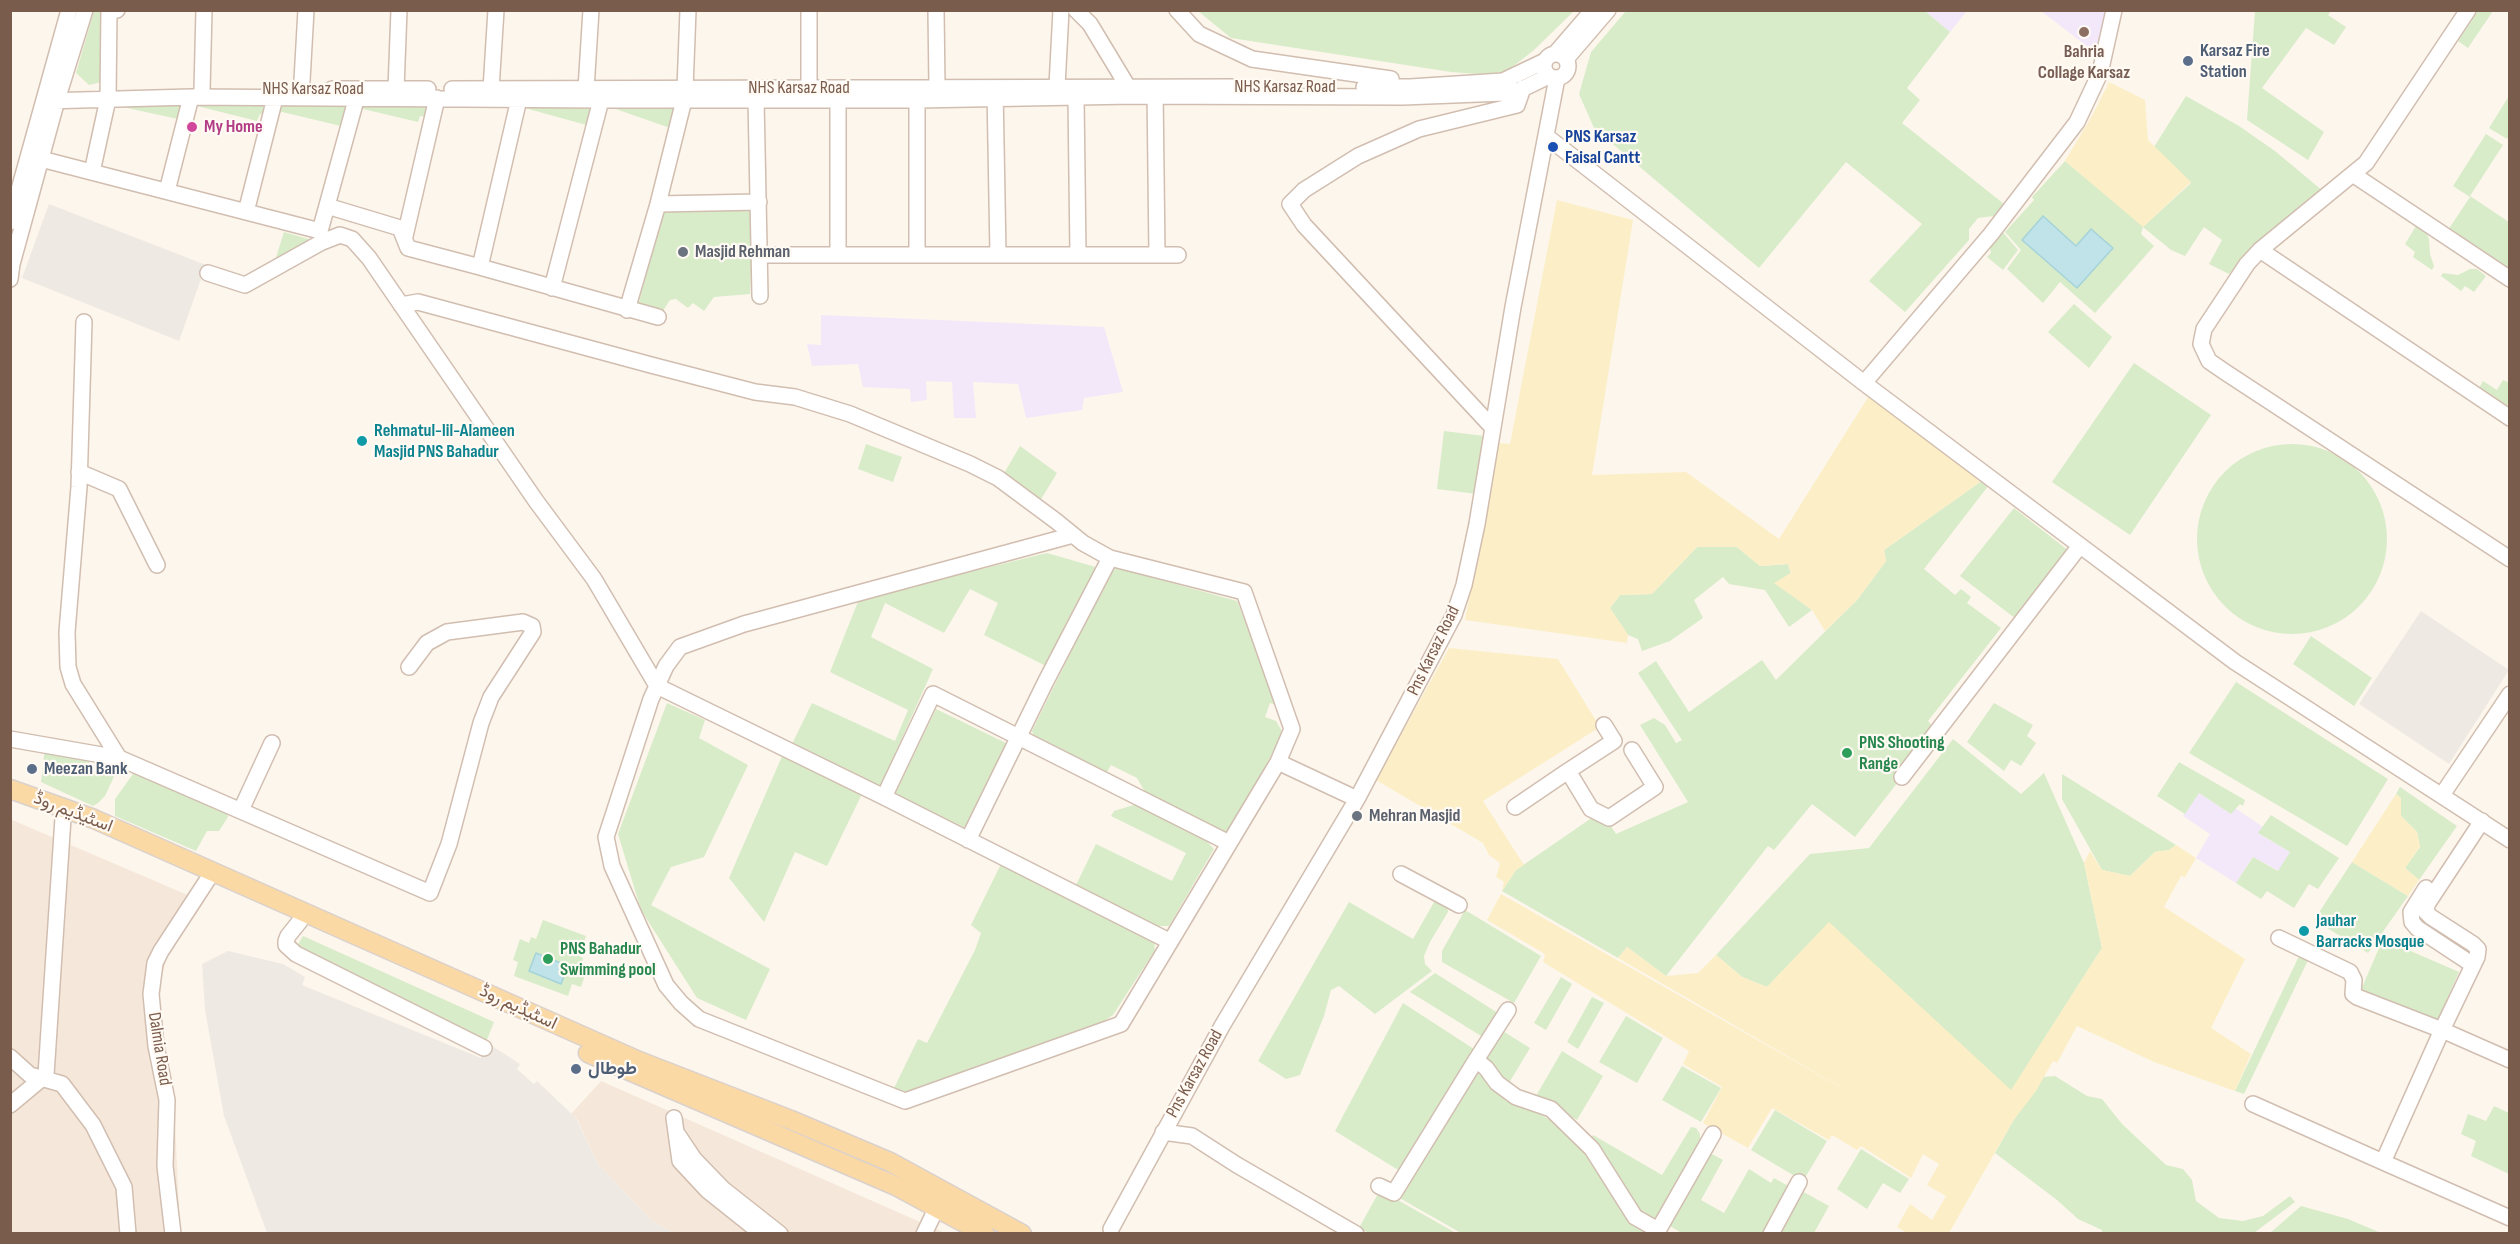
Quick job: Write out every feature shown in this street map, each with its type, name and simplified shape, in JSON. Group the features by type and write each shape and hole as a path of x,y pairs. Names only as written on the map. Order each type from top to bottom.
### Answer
{"main road":[{"name":"اسٹیڈیم روڈ","path":"10,789 94,819 618,1053 791,1120 890,1162 1022,1233"},
{"name":"اسٹیڈیم روڈ","path":"10,800 63,818 208,879 546,1035 896,1186 985,1233"}],"street":[{"path":"10,279 12,264 41,159 69,10"},
{"path":"10,222 52,96 85,10"},
{"path":"92,172 108,94 109,11 117,10"},
{"path":"167,191 196,93 204,10"},
{"path":"302,94 306,10"},
{"path":"396,89 399,10"},
{"path":"491,89 496,10"},
{"path":"586,89 591,10"},
{"path":"627,310 658,204 681,94 688,10"},
{"path":"809,10 823,94 838,255"},
{"path":"936,10 937,87"},
{"path":"1061,10 1078,255"},
{"path":"1076,10 1090,24 1128,87"},
{"path":"1166,10 1191,39 1210,52 1434,86"},
{"path":"1177,10 1199,34 1252,59"},
{"name":"NHS Karsaz Road","path":"1334,92 1503,81 1554,66 1593,10"},
{"name":"NHS Karsaz Road","path":"196,93 275,98 302,94 356,100 437,98 472,94 491,89 586,89 681,94 995,92 1132,96 1155,92 1484,94 1523,88 1554,66 1608,10"},
{"path":"1864,383 1991,234 2077,122 2100,73 2114,10"},
{"path":"2468,10 2366,164 2260,250 2247,264 2204,329 2201,344 2209,361 2510,558"},
{"name":"Pns Karsaz Road","path":"1111,1228 1222,1026 1357,799 1454,615 1464,585 1475,534 1513,308 1546,136 1554,66"},
{"name":"NHS Karsaz Road","path":"917,94 937,87 995,92"},
{"name":"NHS Karsaz Road","path":"1067,93 1128,87 1155,92"},
{"path":"1493,428 1304,225 1290,204 1304,190 1358,156 1419,129 1517,105 1523,88"},
{"name":"NHS Karsaz Road","path":"52,96 196,93 302,94 396,89 519,99 601,100 681,94"},
{"path":"995,92 998,254"},
{"path":"1155,92 1157,255"},
{"name":"NHS Karsaz Road","path":"723,94 756,99 823,94"},
{"path":"917,94 917,255"},
{"path":"246,212 275,98"},
{"path":"405,236 437,98"},
{"path":"480,267 519,99"},
{"path":"756,99 760,296"},
{"path":"41,159 320,231 356,100"},
{"path":"552,288 601,100"},
{"path":"1546,136 1864,383 2079,547 2235,662 2510,840"},
{"path":"2354,175 2510,279"},
{"path":"658,204 759,202"},
{"path":"327,206 400,228 408,248 658,317"},
{"path":"208,273 245,285 322,242 339,235 352,239 369,258 536,501 594,579 657,686 884,797 1169,941"},
{"path":"2260,250 2510,418"},
{"path":"760,255 1178,255"},
{"path":"401,305 418,302 755,392 795,397 850,414 998,478 1073,534 1110,558 1244,592 1292,729 1278,762 1121,1024 905,1101 699,1019 666,985 612,866 606,837 657,686 666,666 680,647 744,624 1073,534"},
{"path":"84,322 79,472 68,632 68,667 73,684 119,758"},
{"path":"79,472 119,489 157,565"},
{"path":"1902,777 2079,547"},
{"path":"968,840 1110,558"},
{"path":"10,739 119,758 430,893 449,844 484,715 491,697 533,632 532,626 523,622 447,632 427,644 409,667"},
{"path":"884,797 933,694 1229,843"},
{"path":"2442,795 2510,694"},
{"path":"1515,807 1614,741 1604,725"},
{"path":"241,810 272,743"},
{"path":"1568,771 1591,809 1609,818 1655,787 1632,750"},
{"path":"1278,762 1357,799"},
{"path":"10,1105 46,1075 49,1057 63,818"},
{"path":"2383,1162 2473,965 2478,949 2425,911 2478,819"},
{"path":"1401,874 1459,905"},
{"name":"Dalmia Road","path":"172,1233 165,1166 167,1100 156,1046 151,994 155,963 208,879"},
{"path":"300,921 286,941 286,945 296,954 484,1048"},
{"path":"2279,938 2350,972 2354,980 2354,994 2357,997 2442,1030 2510,1060"},
{"path":"1379,1186 1394,1194 1508,1010"},
{"path":"10,1057 30,1075 62,1084 93,1125 124,1187 128,1233"},
{"path":"1476,1060 1486,1068 1497,1083 1516,1097 1551,1109 1592,1149 1635,1217 1657,1232 1713,1134"},
{"path":"2253,1104 2510,1218"},
{"path":"762,1233 708,1191 680,1161 675,1125 694,1159 723,1189 780,1233"},
{"path":"1163,1132 1192,1136 1237,1165 1356,1233"},
{"path":"1771,1233 1799,1182"},
{"path":"924,1233 937,1207"}],"shaded area":[{"path":"1925,11 1967,11 1950,32"},
{"name":"Bahria Collage Karsaz","path":"2041,11 2105,11 2096,53"},
{"path":"49,204 206,265 179,341 22,278"},
{"path":"821,315 1104,327 1123,392 1084,398 1082,410 1026,418 1018,384 973,382 976,418 954,418 952,382 926,381 927,400 911,402 910,389 863,387 858,364 812,366 807,344 821,345"},
{"path":"2421,611 2509,670 2449,764 2359,704"},
{"path":"2199,793 2231,814 2235,808 2263,827 2259,834 2290,852 2279,871 2253,857 2236,883 2196,858 2210,834 2183,816"},
{"path":"10,819 204,902 168,953 158,992 175,1120 180,1233 11,1233"},
{"path":"228,951 283,964 305,977 302,985 481,1058 486,1042 520,1064 517,1069 534,1084 537,1081 576,1118 598,1164 651,1220 674,1233 267,1233 224,1116 205,1010 202,964"},
{"path":"601,1081 945,1233 674,1233 651,1220 598,1164 577,1119 571,1114"}],"green space":[{"path":"94,11 103,11 102,82 89,85 76,73"},
{"path":"1198,11 1574,11 1534,50 1506,72 1477,74 1231,38"},
{"path":"1626,11 1925,11 1950,32 1907,88 1920,100 1902,123 2004,204 1994,216 1978,218 1969,229 1969,240 1905,312 1869,281 1922,224 1846,162 1759,268 1594,128 1579,94 1591,52"},
{"path":"2255,11 2331,11 2328,15 2346,27 2334,45 2306,28 2262,88 2324,132 2308,160 2247,120"},
{"path":"2478,11 2493,11 2468,48 2458,41"},
{"path":"2186,96 2239,126 2275,151 2323,191 2249,251 2229,274 2209,264 2222,240 2204,227 2185,256 2171,250 2143,227 2141,234 2154,246 2095,313 2060,282 2043,303 2007,269 2021,250 2005,232 2034,200 2032,197 2065,161 2144,226 2191,183 2154,147"},
{"path":"2509,96 2509,135 2507,139 2489,128"},
{"path":"363,105 429,105 429,117 420,116 418,122 363,109"},
{"path":"118,106 182,106 178,119"},
{"path":"197,106 264,106 263,114 260,114 257,121"},
{"path":"279,106 347,106 341,126 278,111"},
{"path":"595,107 590,126 525,108"},
{"path":"610,107 677,108 673,129"},
{"path":"2486,134 2503,145 2470,196 2509,222 2509,270 2448,230 2470,197 2453,186"},
{"path":"664,210 754,211 750,294 714,297 704,311 693,303 688,308 676,299 670,300 661,314 637,309"},
{"path":"2416,226 2426,232 2429,239 2434,266 2432,270 2413,257 2415,252 2405,244"},
{"path":"2002,231 2018,250 2003,270 1987,257 1991,253 1990,247"},
{"path":"284,232 312,240 273,267"},
{"path":"2470,269 2477,269 2486,276 2474,292 2465,286 2461,291 2441,276 2443,273 2458,275"},
{"path":"2074,304 2112,337 2089,368 2048,332"},
{"path":"2134,363 2211,415 2130,535 2052,482"},
{"path":"2503,380 2508,382 2509,380 2509,403 2505,407 2478,390 2483,381 2497,390"},
{"path":"1444,431 1484,436 1477,494 1437,489"},
{"path":"866,444 902,457 893,482 858,469"},
{"path":"2292,444 2328,451 2345,460 2359,472 2371,486 2380,503 2387,539 2380,575 2371,592 2359,606 2345,618 2328,627 2292,634 2256,627 2239,618 2225,606 2213,592 2204,575 2197,539 2204,503 2213,486 2225,472 2239,460 2256,451"},
{"path":"1020,446 1057,473 1040,501 1003,475"},
{"path":"1983,480 1989,485 1924,569 1955,595 1961,589 1971,597 1967,603 2001,628 1928,721 1934,728 1898,782 1855,837 1812,804 1774,850 1768,846 1666,976 1627,947 1618,958 1502,891 1516,870 1593,817 1607,820 1616,834 1688,802 1640,725 1654,718 1665,725 1676,743 1682,740 1638,673 1656,661 1689,712 1762,660 1776,680 1857,600 1886,561 1884,550"},
{"path":"2014,508 2069,551 2016,619 1960,576"},
{"path":"1697,547 1737,547 1760,566 1788,564 1791,573 1775,583 1812,610 1789,627 1765,590 1729,584 1723,577 1694,600 1703,618 1670,641 1642,651 1638,639 1628,635 1610,608 1620,595 1652,594"},
{"path":"1047,553 1099,568 1048,667 984,635 998,603 970,589 944,633 885,603 871,637 933,669 880,787 792,744 812,703 895,741 908,710 830,672 859,599"},
{"path":"1118,568 1237,601 1279,706 1270,703 1265,717 1276,721 1283,733 1228,835 1145,792 1137,778 1111,765 1106,774 1034,737 1032,731 1111,571"},
{"path":"2311,636 2372,678 2354,706 2293,664"},
{"path":"2236,682 2388,779 2347,846 2189,753"},
{"path":"667,703 705,720 699,738 748,765 704,857 671,867 651,905 770,969 746,1020 697,998 641,910 618,834"},
{"path":"1994,703 2033,725 2027,736 2036,743 2021,766 2011,760 2004,771 1967,742"},
{"path":"936,709 1006,743 965,828 895,794"},
{"path":"1953,739 2021,794 2044,773 2084,863 2102,948 2011,1091 1829,923 1767,987 1742,977 1716,955 1810,854 1869,848"},
{"path":"45,747 89,755 89,774 105,775 113,764 118,768 105,796 93,806 41,782"},
{"path":"783,754 862,794 827,866 795,852 764,922 729,878"},
{"path":"2179,762 2245,800 2243,806 2240,804 2231,814 2199,793 2185,814 2157,796"},
{"path":"138,773 227,812 228,817 219,831 207,831 196,851 115,816 115,799 133,774"},
{"path":"2062,774 2176,845 2169,850 2155,852 2130,876 2102,870 2062,799"},
{"path":"2400,787 2457,826 2419,880 2405,868 2420,847 2417,832 2401,816 2401,798 2396,794"},
{"path":"1137,804 1200,834 1214,849 1169,926 1155,926 1075,887 1096,844 1172,881 1186,853 1111,816 1114,811"},
{"path":"2271,815 2339,858 2318,889 2309,884 2294,908 2267,891 2261,899 2236,883 2253,857 2278,871 2290,852 2258,833"},
{"path":"2352,862 2408,896 2368,953 2314,920"},
{"path":"1001,864 1154,941 1155,950 1113,1015 1095,1027 906,1092 894,1088 918,1039 927,1043 975,950 981,933 971,925"},
{"path":"1437,897 1447,902 1448,912 1424,956 1425,964 1432,971 1375,1014 1339,986 1331,990 1324,1016 1300,1075 1286,1079 1258,1061 1349,902 1413,939"},
{"path":"1465,910 1541,956 1514,1003 1442,962 1442,951"},
{"name":"PNS Bahadur Swimming pool","path":"543,920 586,936 579,956 583,958 582,963 588,966 581,987 572,984 568,996 514,976 518,962 513,960 520,939 529,943 531,937 536,939"},
{"path":"303,936 494,1022 486,1042 297,946"},
{"path":"2383,939 2459,972 2436,1024 2360,992"},
{"path":"2300,954 2309,958 2244,1094 2235,1091"},
{"path":"1435,973 1501,1015 1486,1039 1410,992"},
{"path":"1561,977 1572,984 1546,1030 1534,1023"},
{"path":"1592,997 1604,1003 1578,1049 1567,1042"},
{"path":"1403,1003 1477,1051 1403,1173 1335,1131"},
{"path":"1626,1016 1663,1038 1637,1083 1599,1062"},
{"path":"1498,1028 1530,1048 1509,1083 1478,1059"},
{"path":"1562,1051 1603,1076 1577,1120 1536,1096"},
{"path":"1477,1062 1506,1101 1527,1107 1559,1125 1580,1142 1650,1234 1461,1233 1396,1196"},
{"path":"1682,1066 1721,1088 1701,1122 1662,1100"},
{"path":"2055,1076 2087,1096 2102,1099 2122,1124 2166,1165 2183,1169 2192,1180 2196,1201 2219,1218 2243,1221 2263,1216 2290,1196 2295,1202 2254,1233 2102,1233 2102,1230 2078,1219 2057,1200 1995,1153 2013,1121 2043,1077"},
{"path":"2494,1106 2509,1113 2509,1174 2471,1156 2476,1141 2461,1134 2468,1114 2486,1121"},
{"path":"1775,1110 1827,1141 1803,1181 1751,1150"},
{"path":"1691,1127 1696,1128 1700,1134 1700,1143 1656,1223 1636,1212 1589,1143 1593,1135 1662,1175"},
{"path":"1861,1149 1909,1179 1900,1193 1883,1183 1867,1209 1837,1189"},
{"path":"1708,1152 1723,1160 1701,1200 1724,1213 1749,1169 1771,1183 1774,1178 1790,1187 1763,1233 1682,1233 1668,1225"},
{"path":"1380,1190 1456,1233 1369,1233 1359,1228"},
{"path":"1800,1190 1829,1206 1814,1233 1776,1234"},
{"path":"2301,1206 2348,1219 2381,1233 2270,1233"}],"sand":[{"path":"2109,82 2145,100 2148,140 2191,182 2143,227 2065,161"},
{"path":"1557,200 1633,220 1592,475 1686,472 1779,539 1870,394 1983,480 1884,550 1886,561 1857,600 1825,631 1812,610 1774,583 1791,573 1788,564 1760,566 1737,547 1697,547 1652,594 1620,595 1610,608 1628,635 1627,643 1465,620 1499,443 1510,444"},
{"path":"1449,648 1558,659 1600,727 1483,801 1524,865 1516,870 1502,891 1504,882 1496,877 1500,863 1489,855 1483,843 1376,780"},
{"path":"2396,794 2401,798 2401,816 2417,832 2420,847 2405,868 2419,880 2408,896 2352,862"},
{"path":"2176,845 2196,858 2185,877 2181,876 2164,907 2245,959 2211,1028 2251,1054 2235,1091 2154,1062 2077,1026 2057,1063 2053,1061 2036,1091 2013,1121 1949,1233 1907,1233 1897,1227 1910,1204 1932,1220 1946,1196 1927,1185 1939,1164 1923,1154 1911,1178 1861,1146 1857,1150 1832,1135 1829,1140 1772,1108 1748,1148 1703,1123 1722,1087 1683,1064 1689,1051 1543,962 1545,954 1487,920 1501,894 1863,1100 1618,958 1627,947 1666,976 1698,973 1716,955 1742,977 1767,987 1829,922 2011,1090 2102,948 2084,863 2090,851 2102,870 2130,876 2155,852 2169,850"}],"water":[{"path":"2043,216 2076,246 2091,229 2113,248 2077,288 2022,240"},
{"path":"536,953 568,966 561,984 529,971"}],"place":[{"name":"Bahria Collage Karsaz","path":"2084,32"},
{"name":"Karsaz Fire Station","path":"2188,61"},
{"name":"My Home","path":"192,127"},
{"name":"PNS Karsaz Faisal Cantt","path":"1553,147"},
{"name":"Masjid Rehman","path":"683,252"},
{"name":"Rehmatul-lil-Alameen Masjid PNS Bahadur","path":"362,441"},
{"name":"PNS Shooting Range","path":"1847,753"},
{"name":"Meezan Bank","path":"32,769"},
{"name":"Mehran Masjid","path":"1357,816"},
{"name":"Jauhar Barracks Mosque","path":"2304,931"},
{"name":"PNS Bahadur Swimming pool","path":"548,959"},
{"name":"طوطال","path":"576,1069"}]}
